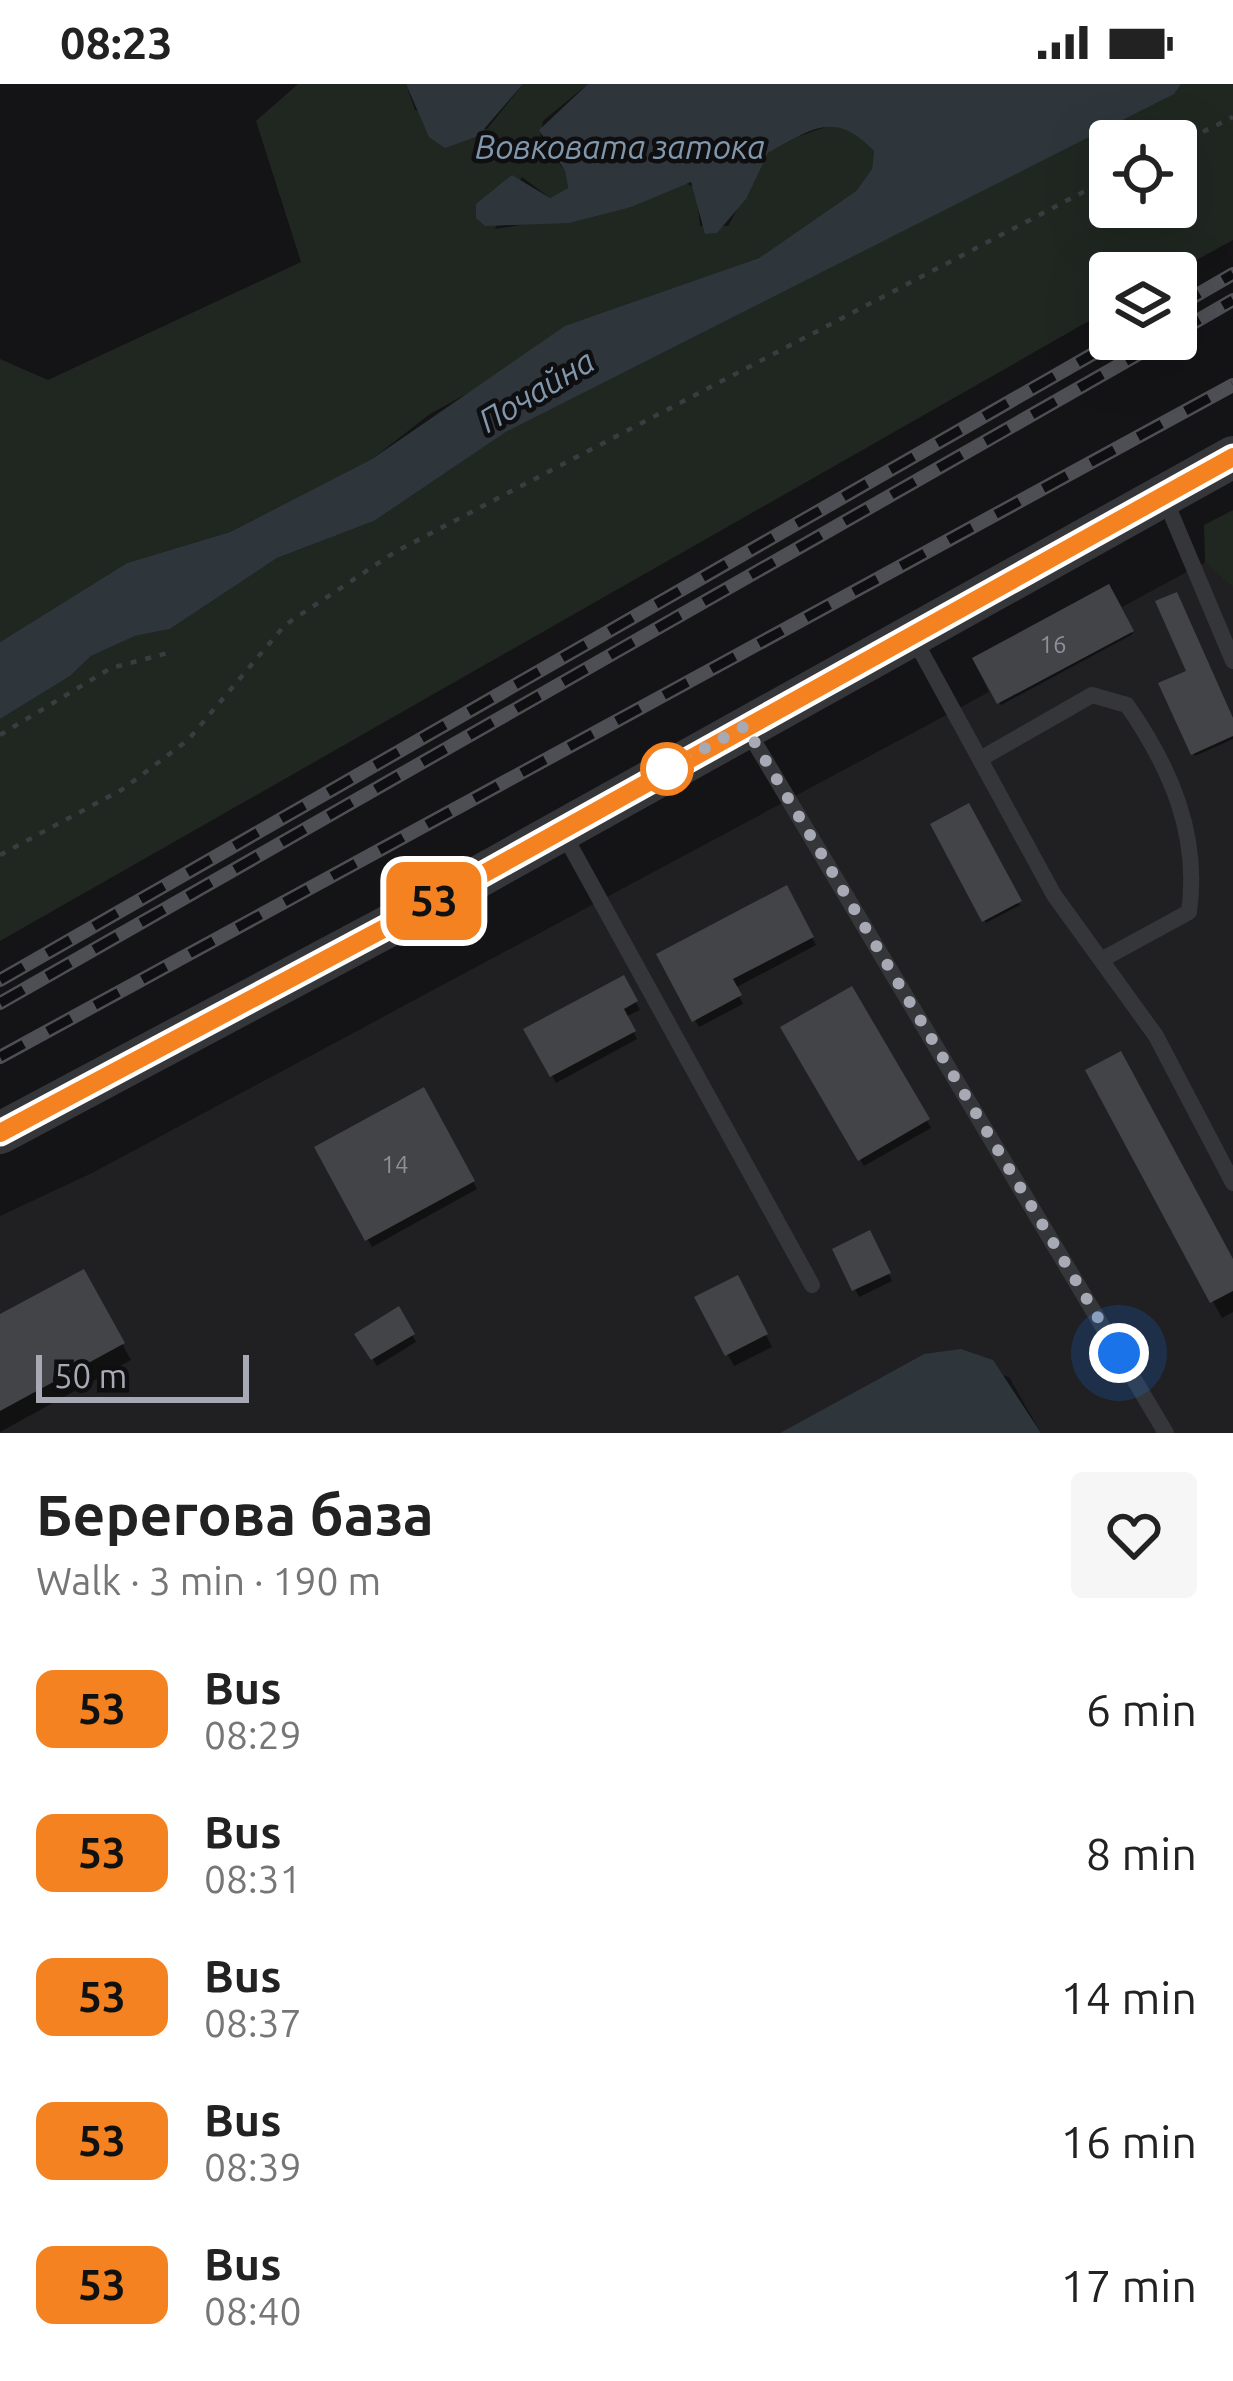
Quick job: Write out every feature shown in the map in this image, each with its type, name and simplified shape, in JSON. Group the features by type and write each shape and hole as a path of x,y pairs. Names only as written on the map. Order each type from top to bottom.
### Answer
{"street":[{"path":"0,1133 1233,458"}],"lane":[{"path":"1163,496 1233,661"},
{"path":"911,635 1054,895 1156,1036 1233,1183"},
{"path":"982,758 1092,695 1127,705 1162,756 1194,876 1189,911 1101,960"},
{"path":"745,726 1166,1433"},
{"path":"561,829 812,1285"}],"path":[{"path":"1197,135 1233,117"},
{"path":"0,854 123,789 188,740 285,626 394,552 1089,189"},
{"path":"0,735 111,668 168,652"}],"shaded area":[{"path":"298,84 406,84 415,110 487,129 523,84 588,84 543,121 540,139 565,171 568,188 550,198 522,177 495,229 631,207 683,182 696,188 700,226 728,226 768,153 831,125 853,128 874,151 872,169 856,191 759,258 629,304 430,414 372,459 230,532 127,563 0,642 0,359 48,380 301,262 256,121"},
{"path":"1181,84 1233,84 1233,240 1197,260 1197,252 1089,252 1089,321 0,941 0,719 70,676 91,656 135,636 170,629 277,558 374,521 506,432 1089,137 1089,228 1197,228 1197,120 1122,120 1173,94"},
{"path":"1233,510 1233,587 1205,562 1204,525"},
{"path":"1233,547 1233,1433 1041,1433 1009,1377 924,1354 780,1433 0,1433 0,1216 92,1173 989,692 972,658 1109,584 1122,607"}],"water":[{"name":"Вовковата затока","path":"406,84 523,84 478,136 445,148 429,137"},
{"name":"Вовковата затока","path":"588,84 1181,84 1174,94 1123,120 1089,120 1089,137 506,432 374,521 277,558 170,629 135,636 91,656 70,676 0,719 0,642 127,563 230,532 372,459 565,326 759,258 856,191 872,169 874,151 847,130 835,127 798,136 768,153 746,199 717,233 705,234 691,182 631,207 569,223 485,226 476,218 476,204 512,175 550,198 568,188 565,171 539,130"},
{"path":"961,1349 993,1360 1041,1433 780,1433 924,1354"}],"building":[{"path":"1109,584 1134,631 997,704 972,658"},
{"path":"1177,592 1233,718 1233,736 1191,755 1158,683 1186,671 1155,601"},
{"path":"969,803 1022,901 982,922 930,824"},
{"path":"787,885 814,937 733,979 742,995 692,1022 656,954"},
{"path":"624,975 638,1001 624,1009 636,1031 550,1077 523,1029"},
{"path":"852,986 930,1119 858,1161 780,1027"},
{"path":"1121,1051 1233,1259 1233,1291 1210,1303 1085,1070"},
{"path":"424,1087 475,1181 365,1241 314,1147"},
{"path":"870,1230 891,1273 852,1291 832,1249"},
{"path":"84,1269 125,1343 0,1411 0,1314"},
{"path":"738,1275 768,1334 725,1356 694,1297"},
{"path":"399,1306 415,1334 371,1360 354,1334"}],"railway":[{"path":"1197,295 1233,274"},
{"path":"1197,321 1233,300"},
{"path":"0,980 1089,356"},
{"path":"0,1003 1128,360"},
{"path":"0,1057 1233,385"}],"bus line":[{"name":"53","path":"0,1133 415,912 1233,457"}],"route":[{"path":"667,769 745,726 1119,1353"}],"water label":[{"name":"Почайна","path":"536,390"}]}
